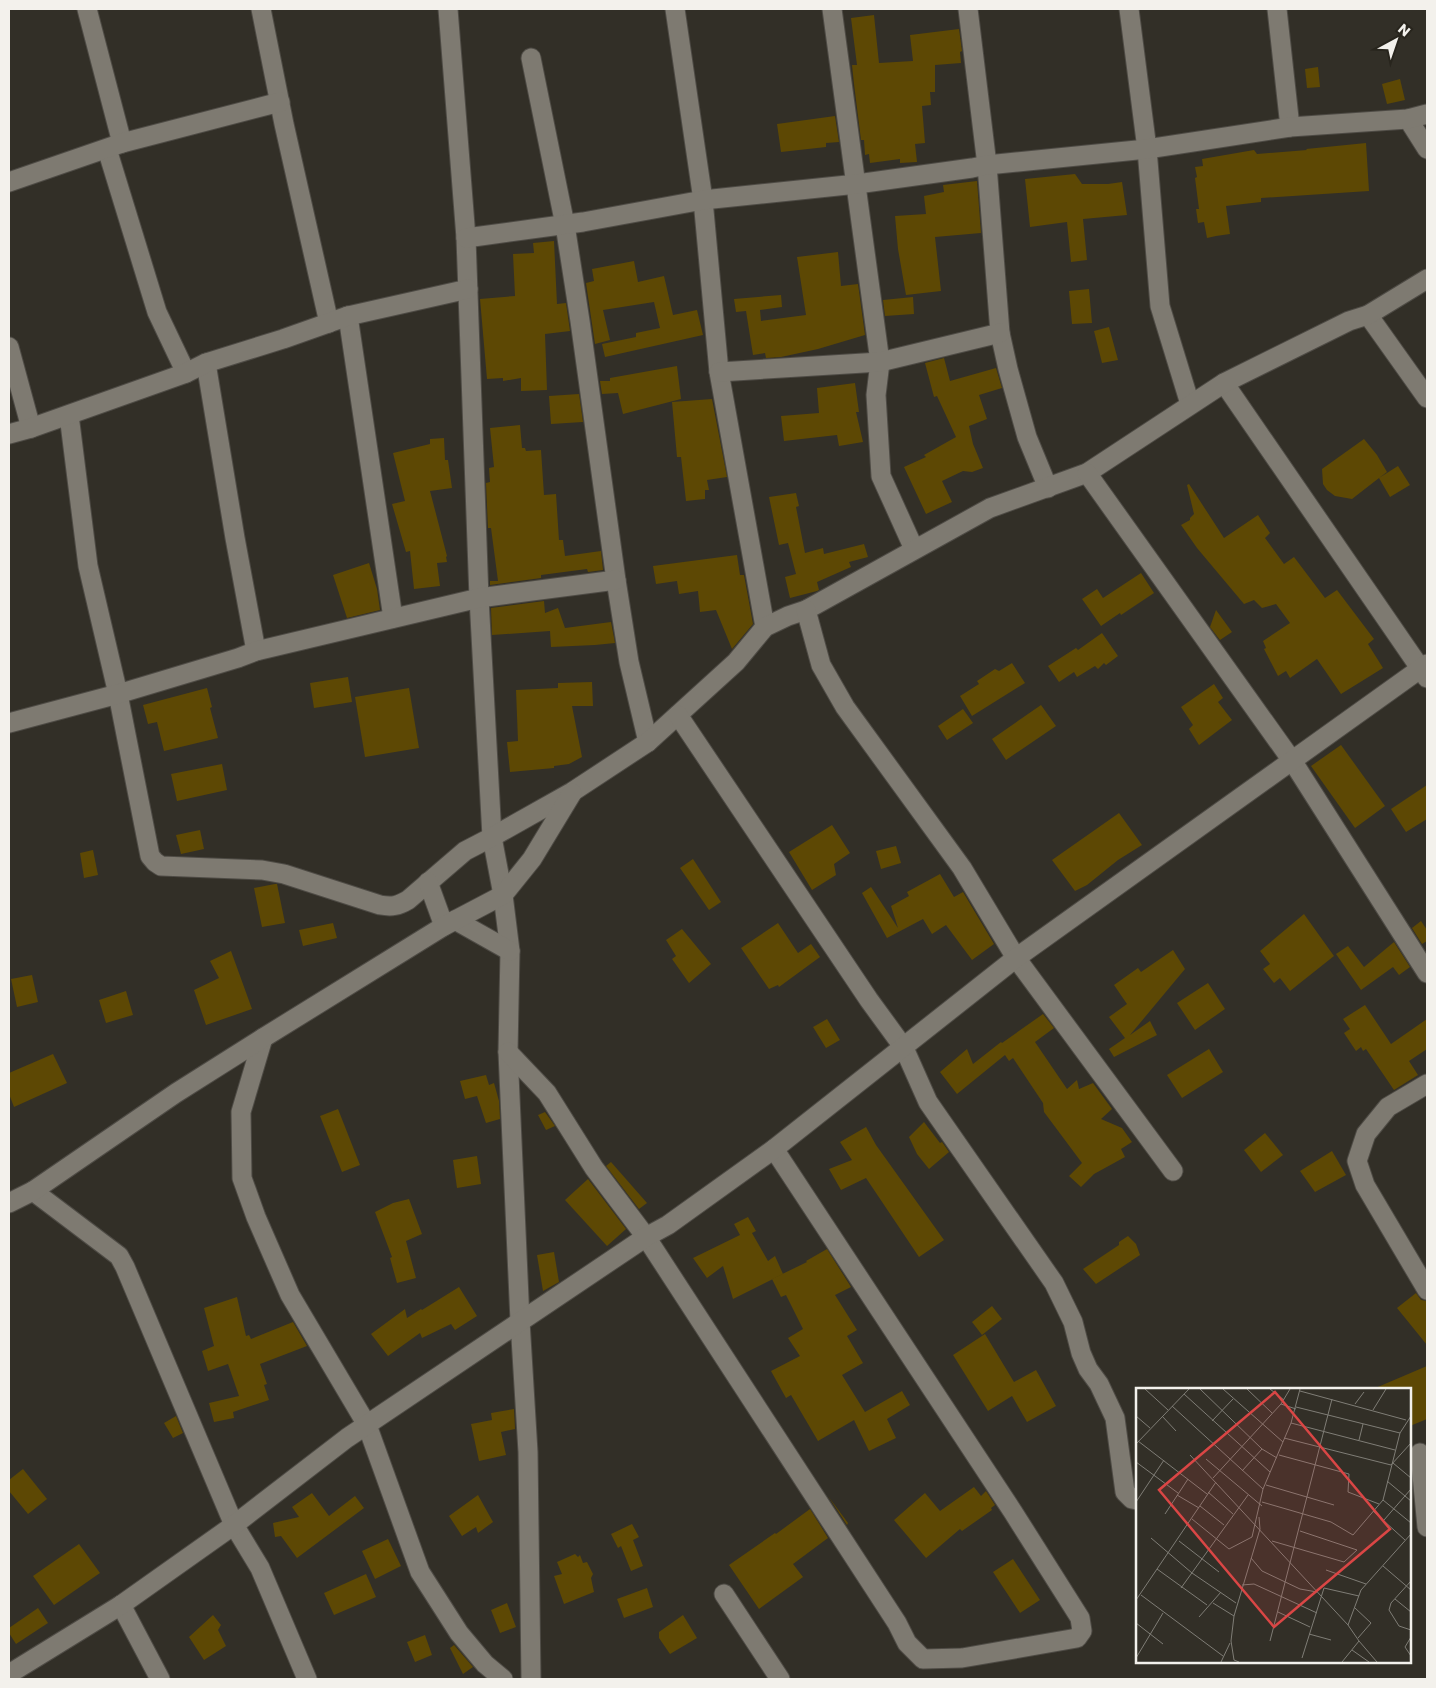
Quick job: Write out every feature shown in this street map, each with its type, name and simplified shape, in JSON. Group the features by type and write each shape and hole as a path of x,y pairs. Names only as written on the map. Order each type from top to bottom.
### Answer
{"street":[{"path":"87,9 115,146 157,312 186,373"},
{"path":"261,9 329,323"},
{"path":"448,9 466,238 479,598 492,837 503,895 510,950 508,1052 528,1452 531,1679"},
{"path":"675,9 703,200 719,372 765,627"},
{"path":"832,9 880,362 876,395 881,476 914,549"},
{"path":"968,9 987,165 1000,333 1026,437 1048,488"},
{"path":"1129,9 1147,150 1160,306 1190,404"},
{"path":"1277,9 1290,127"},
{"path":"532,58 565,225 629,662 648,742"},
{"path":"9,182 115,146 280,102"},
{"path":"466,238 565,225 703,200 857,184 987,165 1147,150 1290,127 1408,119 1427,114"},
{"path":"1408,119 1427,149"},
{"path":"69,415 88,566 118,694 150,856 161,866 262,870 284,874 380,905 393,907 408,900 465,850 572,792 648,742 736,662 765,627 806,610 990,508 1086,473 1224,383 1348,321 1368,315 1427,279"},
{"path":"9,434 69,415 186,373 206,363 348,316 468,289"},
{"path":"1368,315 1427,398"},
{"path":"348,316 393,618"},
{"path":"719,372 880,362 1000,333"},
{"path":"9,347 31,428"},
{"path":"206,363 256,651"},
{"path":"9,1674 121,1605 234,1525 366,1425 646,1237 668,1225 774,1149 1016,958 1425,670 1224,383"},
{"path":"1086,473 1293,762 1427,973"},
{"path":"9,723 118,694 256,651 393,618 479,598 616,580"},
{"path":"806,610 821,665 845,707 962,868 1016,958 1172,1171"},
{"path":"678,715 904,1048 928,1102 1054,1283 1073,1322 1081,1353 1088,1369 1100,1384 1114,1418 1125,1492 1132,1499 1136,1500"},
{"path":"9,1203 33,1191 176,1093 264,1038 450,923 503,895 532,859 572,792"},
{"path":"428,882 450,923 510,950"},
{"path":"264,1038 241,1112 242,1178 256,1217 290,1295 366,1425 420,1572 458,1633 485,1664 503,1679"},
{"path":"508,1052 547,1093 594,1168 646,1237 891,1615 907,1643 924,1659 962,1658 1077,1638 1082,1631 1080,1618 1013,1512 774,1149"},
{"path":"1427,1084 1388,1107 1366,1134 1357,1161 1365,1185 1427,1290"},
{"path":"33,1191 119,1256 234,1525 260,1568 307,1679"},
{"path":"1419,1454 1427,1527"},
{"path":"724,1594 780,1679"},
{"path":"121,1605 160,1679"}],"building":[{"path":"874,15 879,63 913,61 910,35 959,29 962,51 960,52 961,63 935,65 935,92 930,92 931,105 922,106 925,143 915,144 917,162 900,163 900,159 870,163 869,154 865,155 864,140 861,140 852,65 857,65 851,18"},
{"path":"1318,67 1320,87 1307,88 1305,69"},
{"path":"1400,79 1405,100 1387,104 1382,84"},
{"path":"835,116 839,142 826,143 826,147 781,152 777,124"},
{"path":"1366,143 1369,191 1261,198 1261,202 1226,206 1230,234 1207,238 1204,222 1198,223 1196,209 1199,209 1195,167 1203,166 1202,159 1254,150 1257,154"},
{"path":"1075,174 1082,184 1122,182 1127,215 1083,219 1087,260 1071,262 1067,222 1030,227 1025,179"},
{"path":"977,181 981,233 935,237 941,291 906,295 898,249 895,216 926,214 924,196 944,192 943,185"},
{"path":"554,241 557,304 566,303 570,331 545,334 547,390 521,391 521,378 503,381 503,378 487,379 480,299 515,296 513,254 534,253 533,243"},
{"path":"838,252 841,286 858,284 865,335 818,349 781,357 766,358 765,353 753,355 746,311 736,312 734,299 781,295 782,307 760,310 761,321 806,315 797,257"},
{"path":"634,261 638,282 664,276 673,315 697,310 703,335 605,357 602,344 636,337 636,333 660,328 654,302 603,310 610,340 595,344 586,283 594,281 592,269"},
{"path":"1089,289 1092,323 1072,324 1069,291"},
{"path":"913,297 914,314 885,316 883,300"},
{"path":"1109,327 1118,360 1102,363 1094,331"},
{"path":"944,358 950,381 996,368 1002,388 979,395 987,419 969,426 973,444 983,468 972,472 963,471 942,481 952,502 926,514 904,467 926,457 924,455 956,437 937,396 934,397 925,363"},
{"path":"677,366 681,399 623,414 618,393 602,394 600,381 610,381 610,378"},
{"path":"855,383 859,412 856,412 863,442 839,446 837,435 784,441 781,416 819,413 817,388"},
{"path":"579,394 583,422 551,424 549,396"},
{"path":"712,399 727,477 707,480 709,490 705,490 705,499 686,501 681,457 677,457 672,402"},
{"path":"520,425 522,448 525,448 526,451 541,450 544,495 556,494 559,540 563,540 565,556 601,551 603,570 588,572 587,569 541,575 541,578 490,585 490,581 498,581 491,528 488,528 486,483 490,482 489,468 494,467 490,428"},
{"path":"444,438 445,460 448,460 452,488 430,491 447,562 437,563 440,586 414,589 410,551 406,552 392,504 405,501 393,453 430,444 430,439"},
{"path":"1364,439 1377,455 1387,472 1352,499 1335,496 1323,484 1322,469"},
{"path":"1398,466 1410,485 1390,497 1379,478"},
{"path":"1189,484 1224,538 1258,515 1270,533 1265,538 1284,564 1294,557 1325,598 1337,590 1374,639 1368,644 1383,668 1341,694 1317,659 1290,678 1286,671 1278,676 1264,649 1266,648 1263,641 1290,623 1276,604 1262,608 1254,600 1244,604 1197,548 1181,525 1190,520 1194,514 1187,485"},
{"path":"796,493 799,506 796,507 805,553 823,548 824,554 864,544 868,557 849,562 851,567 817,582 819,590 790,598 785,577 796,574 788,543 779,545 769,497"},
{"path":"737,555 740,575 744,575 753,624 732,649 716,610 700,612 698,591 679,594 677,581 656,584 653,566"},
{"path":"369,563 377,589 380,610 347,618 333,575"},
{"path":"1141,573 1154,593 1101,626 1082,599 1097,589 1103,598"},
{"path":"544,601 545,613 558,608 565,628 611,622 615,643 551,647 550,631 492,635 491,608"},
{"path":"1216,610 1232,632 1220,640 1210,627"},
{"path":"1102,633 1118,656 1106,665 1104,663 1098,669 1095,666 1077,677 1074,672 1059,682 1048,666 1076,648 1078,650"},
{"path":"1012,663 1025,683 972,716 960,696 979,684 977,681 995,669 999,671"},
{"path":"348,677 352,702 314,708 310,683"},
{"path":"592,682 593,706 572,706 582,757 569,764 554,766 554,768 510,772 507,742 518,741 516,690 558,688 558,683"},
{"path":"1214,684 1223,698 1218,702 1232,720 1199,745 1189,729 1193,725 1181,707"},
{"path":"207,688 218,738 164,751 157,722 148,724 143,705"},
{"path":"409,688 419,748 365,757 355,697"},
{"path":"1041,705 1056,726 1006,760 992,739"},
{"path":"963,709 973,723 947,740 938,726"},
{"path":"1341,745 1385,806 1355,828 1311,766"},
{"path":"222,764 227,790 177,801 171,774"},
{"path":"1427,785 1427,819 1406,832 1391,809"},
{"path":"1119,813 1142,845 1118,860 1087,885 1075,891 1052,860"},
{"path":"832,825 850,853 834,864 836,875 812,890 789,852"},
{"path":"200,830 204,849 181,854 176,835"},
{"path":"896,846 901,863 881,869 876,851"},
{"path":"93,850 98,875 84,878 80,853"},
{"path":"693,859 721,902 709,910 680,868"},
{"path":"940,874 954,897 963,892 994,944 972,960 946,925 932,934 923,919 887,938 862,893 871,887 898,928 891,906 909,896 907,892"},
{"path":"277,884 285,923 262,927 254,888"},
{"path":"1304,914 1334,956 1290,991 1280,978 1274,983 1263,969 1270,964 1260,951"},
{"path":"1421,921 1427,930 1427,941 1422,944 1412,928"},
{"path":"333,923 337,938 303,946 299,930"},
{"path":"778,923 798,953 811,944 820,957 779,987 778,985 769,989 741,948"},
{"path":"682,929 711,964 689,983 672,959 676,956 666,940"},
{"path":"1394,942 1410,967 1399,975 1393,967 1361,990 1336,954 1348,946 1364,967"},
{"path":"1173,950 1185,969 1130,1035 1150,1021 1157,1035 1114,1057 1109,1049 1125,1038 1109,1017 1127,1004 1114,985 1138,968 1141,972"},
{"path":"231,951 252,1009 206,1025 194,990 219,978 210,961"},
{"path":"32,975 38,1002 17,1007 11,979"},
{"path":"1208,983 1225,1009 1195,1030 1177,1003"},
{"path":"126,991 133,1015 106,1023 99,1000"},
{"path":"1365,1005 1391,1044 1427,1019 1427,1049 1409,1061 1418,1075 1394,1090 1366,1049 1363,1051 1361,1047 1356,1051 1344,1033 1350,1029 1343,1019"},
{"path":"1043,1014 1054,1028 1035,1042 1067,1089 1077,1080 1079,1089 1093,1083 1112,1109 1101,1119 1122,1128 1132,1142 1121,1149 1125,1157 1094,1174 1081,1187 1069,1176 1082,1163 1044,1112 1043,1103 1013,1058 1009,1061 1005,1055 957,1094 940,1072 967,1049 973,1064 1001,1042"},
{"path":"827,1019 840,1040 826,1048 813,1027"},
{"path":"1209,1049 1223,1072 1182,1098 1167,1075"},
{"path":"53,1054 67,1083 14,1107 9,1094 9,1073"},
{"path":"486,1075 489,1085 494,1083 499,1101 500,1119 486,1123 477,1096 465,1099 460,1081"},
{"path":"338,1109 360,1165 342,1172 320,1116"},
{"path":"545,1112 555,1126 546,1130 538,1115"},
{"path":"924,1122 949,1152 929,1169 917,1154 909,1137"},
{"path":"866,1127 876,1145 944,1240 919,1257 866,1178 841,1190 829,1169 852,1160 840,1142"},
{"path":"1265,1133 1283,1155 1261,1172 1244,1150"},
{"path":"1332,1151 1346,1175 1315,1192 1300,1171"},
{"path":"477,1156 481,1184 457,1188 453,1160"},
{"path":"611,1162 647,1203 639,1209 606,1166"},
{"path":"588,1179 626,1229 607,1246 565,1200"},
{"path":"409,1199 422,1234 406,1241 416,1278 397,1283 390,1258 392,1257 375,1212 393,1203"},
{"path":"748,1217 756,1231 752,1233 768,1261 775,1256 783,1274 733,1299 723,1266 707,1278 693,1258 740,1235 734,1224"},
{"path":"1128,1236 1136,1244 1140,1255 1096,1284 1083,1269 1119,1245 1119,1242"},
{"path":"827,1249 851,1287 835,1295 857,1330 847,1336 863,1363 842,1375 865,1412 902,1391 910,1405 887,1419 896,1438 869,1451 854,1420 818,1441 791,1395 786,1398 771,1371 800,1356 788,1338 803,1329 786,1295 781,1297 772,1279 807,1262"},
{"path":"554,1252 559,1282 543,1291 537,1255"},
{"path":"459,1287 477,1316 455,1330 451,1324 422,1338 420,1333 388,1356 371,1334 405,1309 407,1318"},
{"path":"1416,1293 1421,1300 1427,1301 1427,1345 1397,1308"},
{"path":"237,1297 246,1336 249,1335 251,1339 293,1322 307,1346 260,1364 267,1384 264,1385 269,1400 233,1412 234,1418 214,1422 209,1403 239,1396 228,1364 208,1371 202,1351 214,1346 204,1308"},
{"path":"992,1306 1002,1319 982,1335 972,1322"},
{"path":"985,1334 1014,1382 1036,1370 1056,1406 1027,1422 1012,1396 988,1411 953,1355"},
{"path":"1427,1366 1427,1419 1411,1426 1411,1388 1375,1388"},
{"path":"514,1409 515,1429 501,1432 506,1455 479,1461 471,1424 492,1420 491,1413"},
{"path":"176,1416 183,1433 173,1438 164,1423"},
{"path":"23,1469 47,1499 28,1514 9,1491 9,1480"},
{"path":"974,1487 981,1496 986,1491 995,1505 991,1508 992,1510 962,1531 960,1529 926,1558 894,1520 925,1493 940,1511"},
{"path":"312,1493 329,1516 355,1496 364,1508 297,1558 281,1536 275,1537 273,1523 299,1517 292,1507"},
{"path":"478,1495 493,1522 478,1533 476,1527 462,1536 449,1516"},
{"path":"828,1496 848,1523 847,1525"},
{"path":"810,1509 828,1538 793,1564 803,1577 759,1609 729,1565"},
{"path":"632,1524 639,1537 633,1540 643,1566 631,1571 621,1546 618,1548 611,1534"},
{"path":"388,1539 401,1566 375,1579 362,1551"},
{"path":"79,1544 100,1573 54,1605 33,1576"},
{"path":"575,1554 578,1557 580,1555 583,1563 587,1562 593,1574 591,1578 594,1592 564,1604 554,1576 562,1574 557,1562"},
{"path":"1013,1559 1040,1600 1020,1613 993,1572"},
{"path":"366,1574 376,1597 334,1615 324,1593"},
{"path":"647,1588 653,1607 624,1618 617,1599"},
{"path":"507,1603 516,1627 500,1633 491,1610"},
{"path":"38,1608 48,1623 16,1644 9,1633 9,1628"},
{"path":"213,1615 221,1625 218,1630 226,1646 204,1660 189,1637"},
{"path":"683,1615 697,1638 670,1654 659,1638 659,1632"},
{"path":"425,1635 432,1655 415,1662 407,1642"},
{"path":"454,1645 473,1667 463,1674 450,1648"}]}
